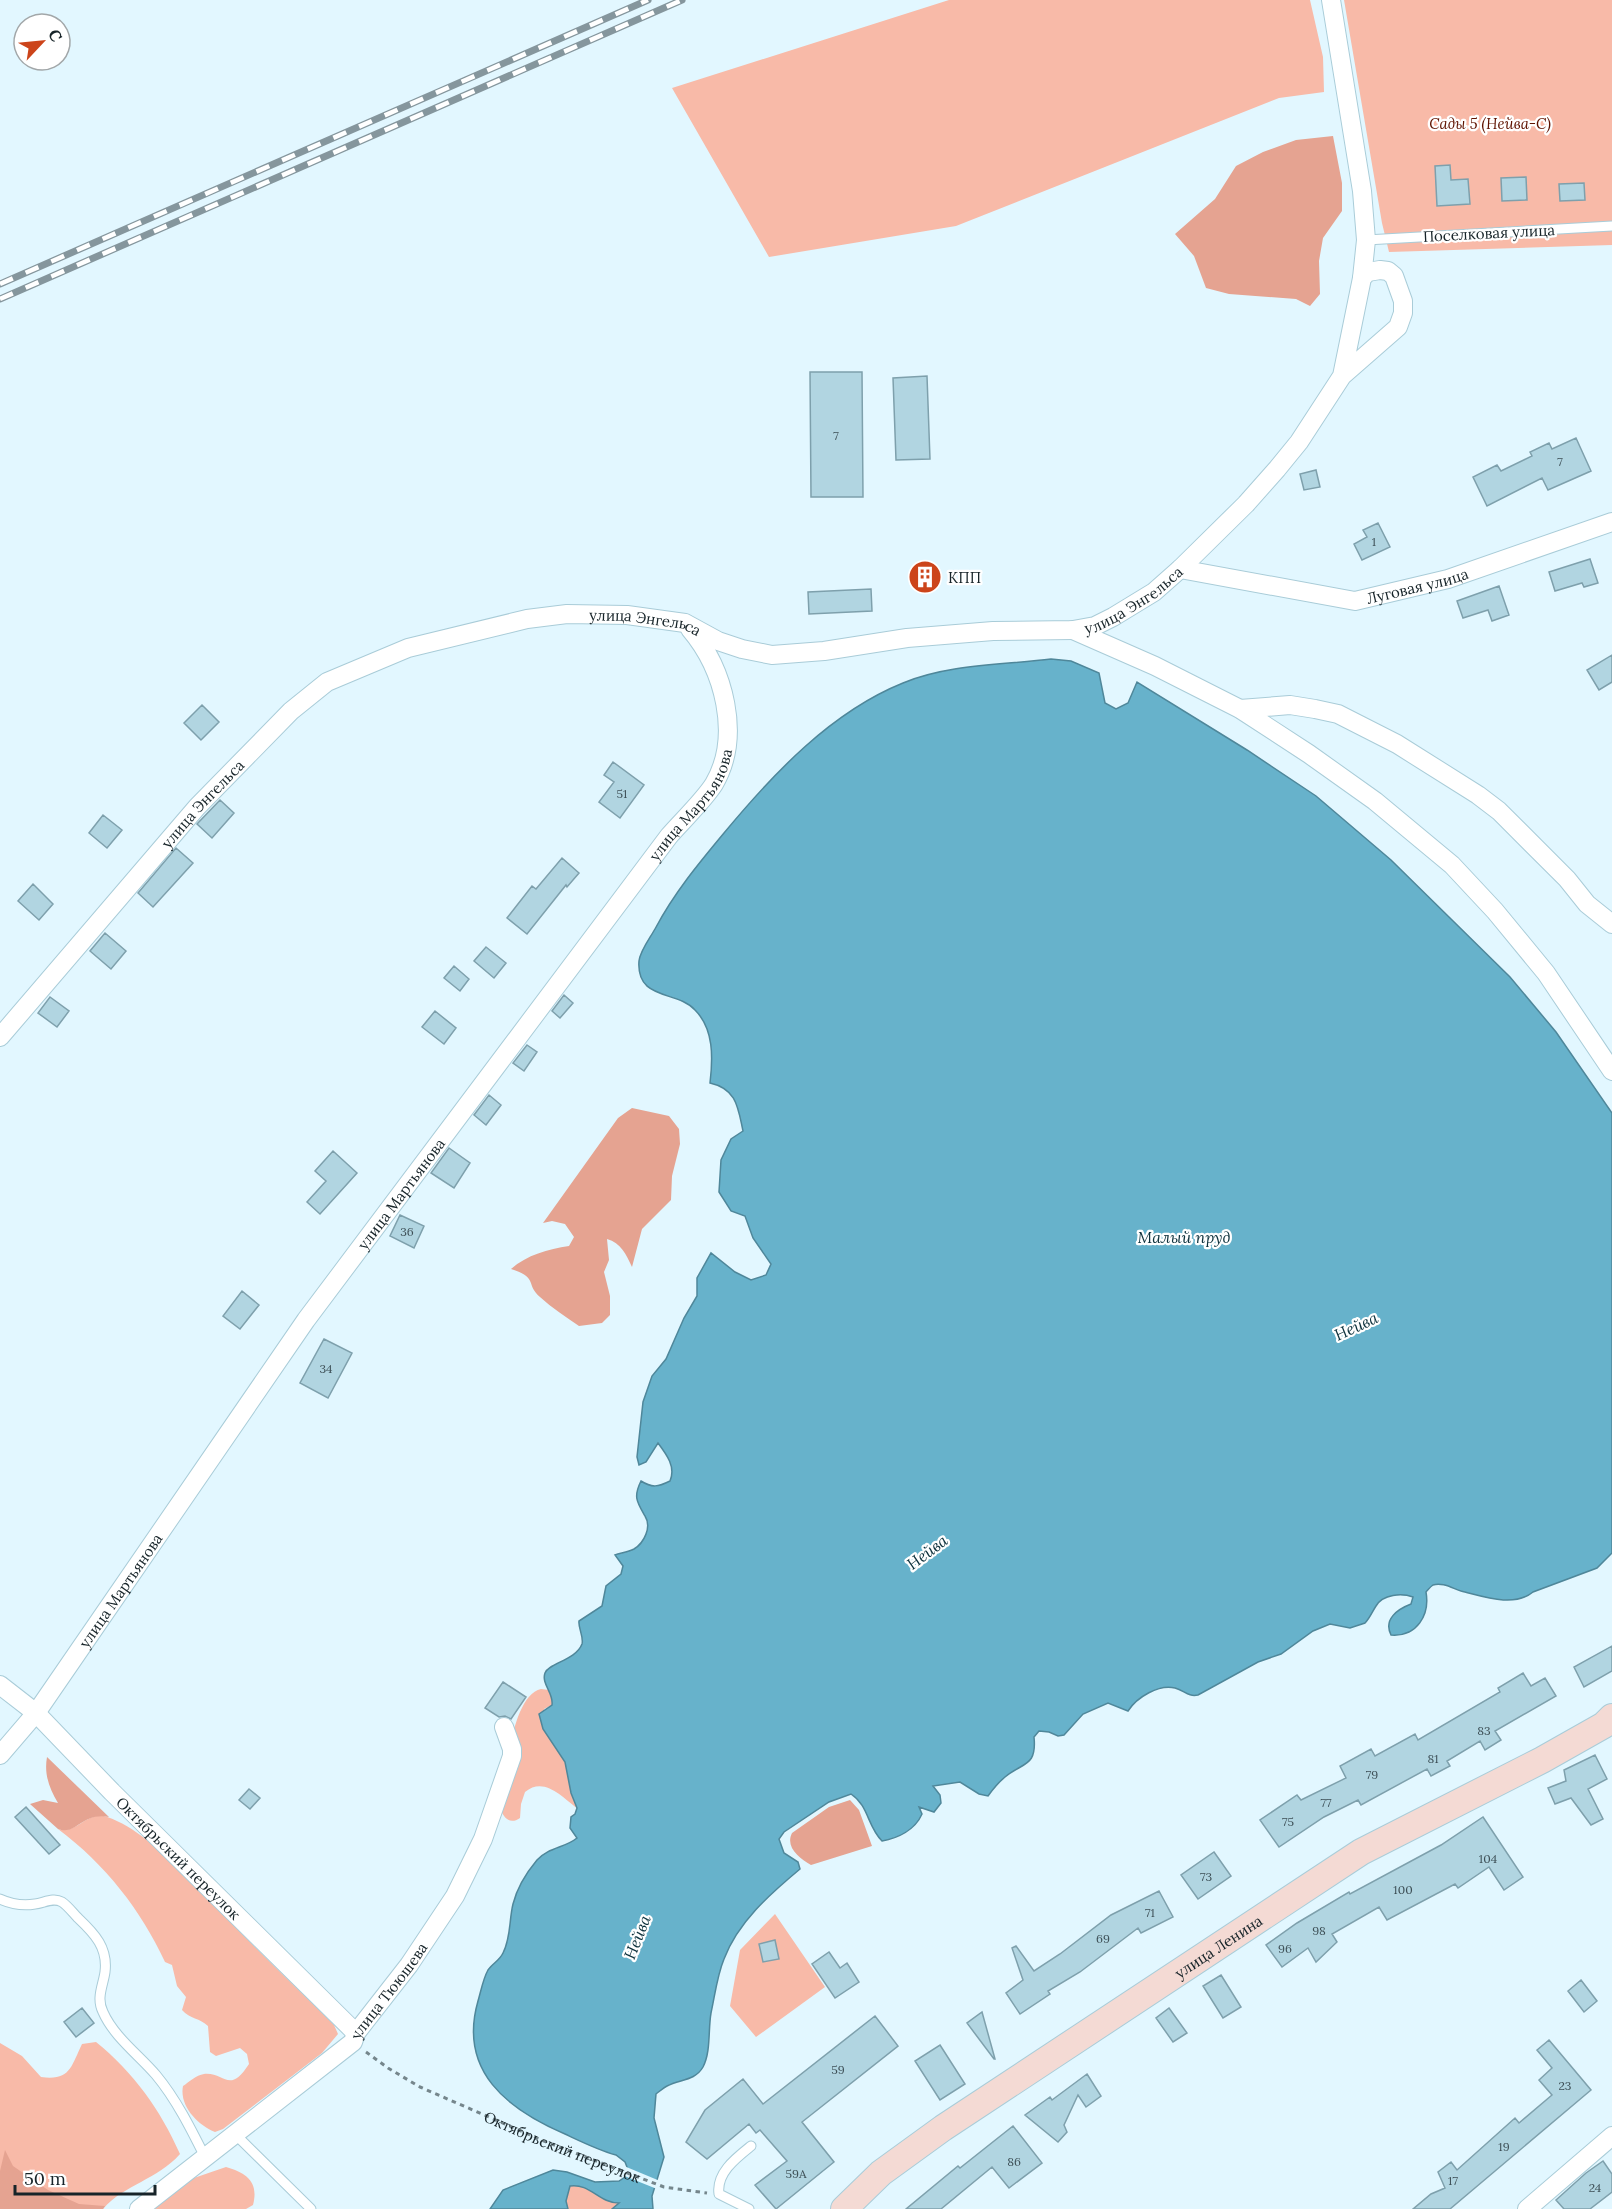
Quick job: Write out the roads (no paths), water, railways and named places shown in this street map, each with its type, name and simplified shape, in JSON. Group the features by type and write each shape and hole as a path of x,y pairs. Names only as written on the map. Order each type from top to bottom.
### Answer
{"street":[{"path":"1331,0 1357,151 1366,240 1362,278"},
{"name":"улица Энгельса","path":"0,1037 197,807 291,711 327,682 408,648 527,619 567,614 627,615 685,623 718,641 772,655 824,651 918,637 993,631 1073,630 1095,626 1154,592 1180,569 1277,469 1299,442 1342,376 1398,327 1403,301 1394,276 1388,271 1368,272 1362,278 1342,376"},
{"name":"Луговая улица","path":"1180,569 1355,601 1448,579 1612,522"},
{"name":"улица Мартьянова","path":"0,1755 36,1713 306,1320 669,836 713,785 726,756 728,730 724,704 718,678 704,645 685,623"},
{"path":"1073,630 1155,666 1240,709 1375,801 1452,865 1495,911 1546,973 1612,1071"},
{"path":"1240,709 1290,705 1338,714 1397,744 1478,795 1499,811 1567,879 1587,904 1612,924"},
{"name":"Октябрьский переулок","path":"0,1685 36,1713 354,2037"},
{"name":"улица Тююшева","path":"139,2209 354,2037 433,1932 475,1858 512,1756 512,1749 504,1727"},
{"name":"улица Ленина","path":"844,2209 881,2173 943,2128 1361,1852 1609,1727"},
{"path":"1527,2209 1612,2136"}],"lane":[{"name":"Поселковая улица","path":"1366,240 1612,225"},
{"path":"0,1899 25,1905 56,1900 63,1902 93,1932 102,1944 105,1954 105,1974 100,1996 100,2005 104,2015 156,2076 205,2157"},
{"path":"235,2134 311,2209"},
{"path":"749,2209 719,2194 720,2179 732,2162 751,2146"}],"water":[{"name":"Малый пруд","path":"1051,659 1071,661 1099,673 1105,703 1116,709 1128,703 1137,682 1316,796 1391,860 1510,977 1556,1032 1612,1113 1612,1553 1597,1568 1517,1599 1488,1598 1443,1585 1433,1585 1426,1592 1426,1609 1420,1623 1400,1635 1391,1635 1390,1619 1411,1604 1413,1597 1398,1595 1388,1597 1379,1602 1365,1623 1350,1628 1330,1624 1313,1631 1281,1654 1258,1662 1198,1695 1169,1687 1149,1693 1128,1711 1108,1703 1083,1714 1064,1735 1058,1736 1039,1731 1034,1737 1031,1759 1005,1777 988,1796 979,1794 960,1782 933,1786 940,1795 941,1803 934,1812 919,1807 922,1814 915,1825 894,1838 882,1841 873,1829 865,1810 851,1794 829,1802 784,1832 779,1839 784,1853 798,1862 800,1869 777,1888 746,1921 730,1946 718,1979 711,2013 706,2061 703,2067 696,2075 667,2086 656,2094 654,2118 664,2157 652,2196 653,2209 612,2209 619,2203 606,2200 583,2187 570,2186 566,2201 568,2209 490,2209 503,2190 553,2170 567,2172 595,2182 619,2181 625,2177 627,2167 625,2162 616,2155 590,2146 524,2113 492,2084 481,2067 475,2048 474,2026 483,1981 506,1947 513,1904 523,1880 542,1856 577,1838 570,1828 571,1817 577,1808 571,1793 565,1762 543,1729 539,1714 552,1705 544,1677 547,1670 569,1658 582,1644 579,1621 602,1606 606,1586 621,1574 623,1566 615,1555 634,1549 644,1539 648,1525 638,1503 637,1495 641,1481 648,1485 662,1485 670,1481 672,1476 671,1466 658,1443 646,1462 639,1465 637,1457 643,1402 652,1376 666,1359 684,1318 697,1296 697,1278 711,1253 735,1272 751,1280 766,1275 771,1264 753,1238 745,1216 731,1211 719,1192 721,1160 731,1139 743,1131 735,1101 731,1095 719,1086 710,1083 712,1054 706,1026 695,1010 687,1004 659,993 644,983 640,974 641,953 679,891 743,811 783,767 852,710 903,683 939,672"}],"railway":[{"path":"0,284 648,0"},
{"path":"0,299 682,0"}],"place":[{"name":"КПП","path":"925,577"}],"park label":[{"name":"Сады 5 (Нейва-С)","path":"1490,123"}],"water label":[{"name":"Нейва","path":"1356,1326"},
{"name":"Нейва","path":"927,1552"},
{"name":"Нейва","path":"637,1937"}]}
